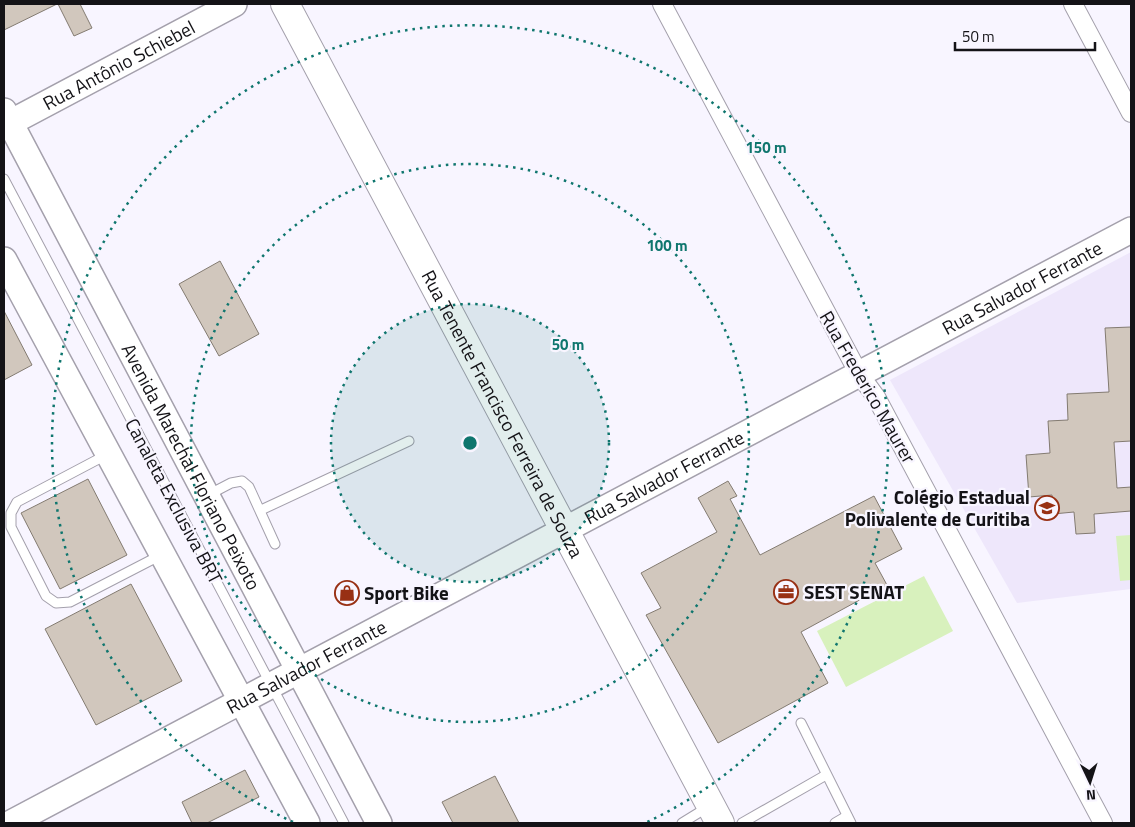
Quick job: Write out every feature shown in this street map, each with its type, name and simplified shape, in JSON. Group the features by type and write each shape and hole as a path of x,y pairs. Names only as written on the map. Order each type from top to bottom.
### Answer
{"main road":[{"name":"Rua Tenente Francisco Ferreira de Souza","path":"284,4 715,814"}],"street":[{"name":"Rua Antônio Schiebel","path":"6,120 234,4"},
{"name":"Rua Frederico Maurer","path":"662,4 858,374 876,397 1102,823"},
{"path":"1073,4 1131,114"},
{"name":"Avenida Marechal Floriano Peixoto","path":"6,120 300,670 379,823"},
{"name":"Rua Salvador Ferrante","path":"11,823 1131,230"},
{"path":"4,260 307,823"}],"lane":[{"name":"Canaleta Exclusiva BRT","path":"4,179 344,823"},
{"path":"260,510 409,441"},
{"path":"108,454 17,502 11,513 11,528 46,596 56,603 70,602 162,555"},
{"path":"207,495 231,483 242,481 249,487 275,544"},
{"path":"801,724 849,820 835,823"},
{"path":"742,823 826,775"},
{"path":"682,823 715,814"}],"shaded area":[{"name":"Colégio Estadual Polivalente de Curitiba","path":"1131,252 1131,589 1017,603 890,380"}],"green space":[{"path":"1131,535 1131,580 1120,581 1116,536"},
{"path":"924,576 953,631 846,687 817,631"}],"building":[{"path":"4,4 57,4 4,30"},
{"path":"58,4 80,4 92,28 74,36"},
{"path":"220,261 259,334 219,356 179,284"},
{"path":"4,311 32,365 4,380"},
{"path":"1131,327 1131,441 1114,442 1117,488 1131,487 1131,511 1094,514 1095,533 1076,534 1074,512 1053,514 1052,495 1029,497 1026,455 1050,453 1048,421 1068,420 1067,394 1109,392 1105,328"},
{"path":"88,479 127,555 60,589 21,513"},
{"path":"728,481 737,496 730,499 760,555 874,496 902,549 875,563 887,585 801,632 828,683 718,743 646,615 661,608 641,573 717,532 698,498"},
{"path":"131,584 182,681 96,725 45,629"},
{"path":"245,770 259,797 207,823 192,823 182,802"},
{"path":"495,776 519,823 453,823 442,802"}],"place":[{"name":"Colégio Estadual Polivalente de Curitiba","path":"1047,508"},
{"name":"SEST SENAT","path":"786,592"},
{"name":"Sport Bike","path":"347,593"}]}
